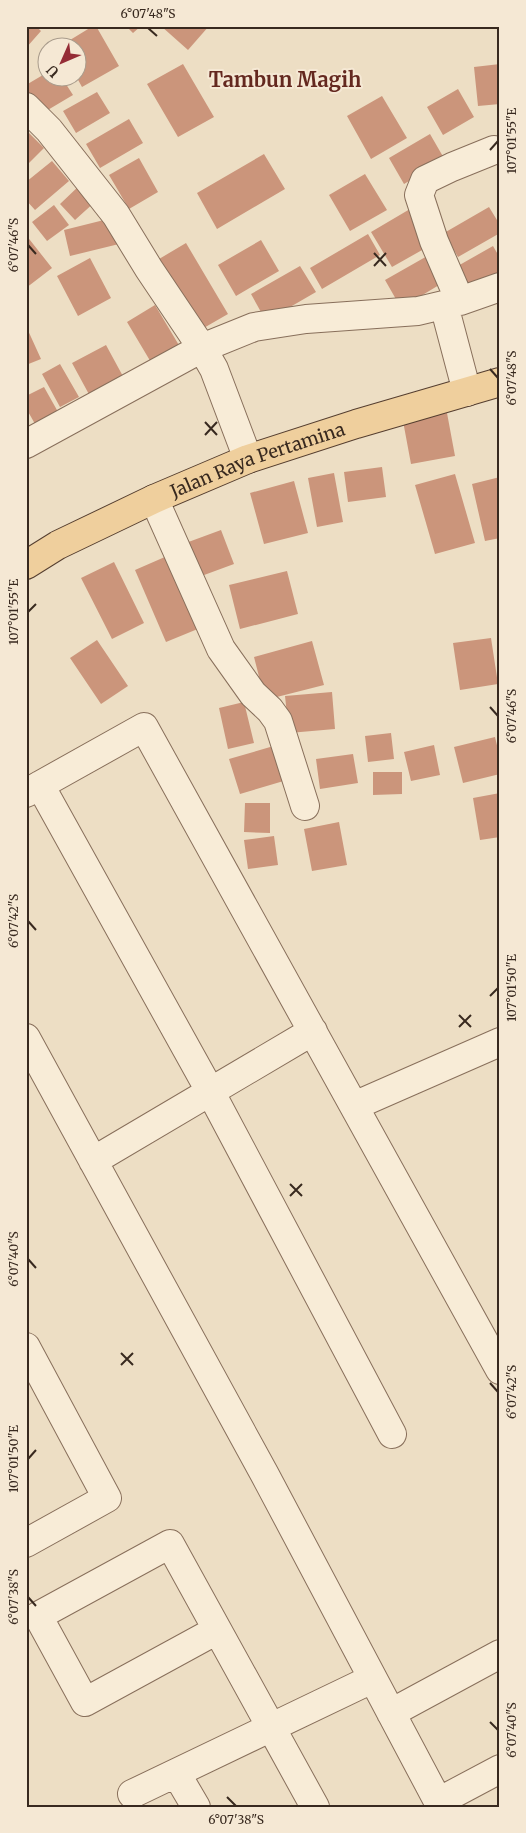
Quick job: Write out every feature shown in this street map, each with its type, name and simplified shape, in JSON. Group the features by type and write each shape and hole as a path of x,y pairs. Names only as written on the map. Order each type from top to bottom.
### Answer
{"main road":[{"name":"Jalan Raya Pertamina","path":"28,560 154,499 244,449 356,424 464,381 500,382"}],"street":[{"path":"26,107 48,130 116,215 208,358 244,449"},
{"path":"464,381 434,241 419,195 425,180 494,150"},
{"path":"26,444 208,358 254,327 306,319 450,309 500,287"},
{"path":"154,499 221,649 253,694 270,710 278,721 305,806"},
{"path":"392,1434 210,1092 33,789 144,727 500,1370"},
{"path":"92,1160 313,1031"},
{"path":"26,1038 265,1475 440,1804 500,1769"},
{"path":"354,1106 500,1042"},
{"path":"26,1347 107,1498 26,1543"},
{"path":"217,1630 85,1702 38,1616 170,1544 315,1807"},
{"path":"391,1713 500,1654"},
{"path":"132,1794 372,1678"},
{"path":"176,1772 196,1807"}],"building":[{"path":"26,26 36,26 41,31 26,48"},
{"path":"96,26 119,66 88,84 88,38 73,38"},
{"path":"126,26 141,26 133,33"},
{"path":"161,26 209,26 188,50"},
{"path":"183,64 214,117 178,137 147,84"},
{"path":"500,64 500,104 478,106 474,67"},
{"path":"38,78 38,88 68,88 73,95 41,114 26,89 26,85"},
{"path":"458,89 474,117 443,135 427,107"},
{"path":"97,92 110,113 76,133 63,111"},
{"path":"382,96 407,138 371,159 347,116"},
{"path":"129,119 143,143 100,168 86,144"},
{"path":"26,130 44,148 26,166"},
{"path":"430,134 445,160 404,184 389,158"},
{"path":"264,154 285,189 217,229 197,193"},
{"path":"139,158 158,192 129,209 109,175"},
{"path":"52,161 69,181 35,210 26,200 26,182"},
{"path":"365,174 387,210 350,231 329,195"},
{"path":"81,184 96,201 75,220 60,204"},
{"path":"54,205 69,225 47,241 32,222"},
{"path":"489,207 500,225 500,233 458,257 444,233"},
{"path":"410,209 431,245 392,267 371,232"},
{"path":"112,218 119,244 70,256 64,230"},
{"path":"368,234 380,255 322,289 310,268"},
{"path":"26,235 52,268 26,288"},
{"path":"261,240 279,271 236,296 218,265"},
{"path":"186,243 228,314 195,333 154,262"},
{"path":"493,246 500,258 500,273 469,291 456,267"},
{"path":"429,255 444,282 401,308 385,280"},
{"path":"90,258 111,298 78,316 57,276"},
{"path":"300,266 316,292 266,321 251,294"},
{"path":"155,305 180,347 152,364 127,322"},
{"path":"26,326 41,359 26,365"},
{"path":"106,345 125,380 91,398 72,363"},
{"path":"60,364 79,397 60,407 42,374"},
{"path":"44,387 62,419 39,431 26,408 26,396"},
{"path":"447,413 455,456 411,464 403,421"},
{"path":"382,467 386,497 348,502 344,472"},
{"path":"334,473 343,522 317,527 308,478"},
{"path":"455,474 475,543 435,554 415,485"},
{"path":"500,477 500,538 485,541 472,484"},
{"path":"294,481 308,533 264,544 250,493"},
{"path":"221,530 234,564 196,578 183,544"},
{"path":"174,553 205,626 166,642 135,570"},
{"path":"114,562 144,623 112,639 81,578"},
{"path":"287,571 298,614 240,629 229,585"},
{"path":"491,638 498,684 460,690 453,643"},
{"path":"97,640 128,686 101,704 70,658"},
{"path":"312,641 324,685 265,700 254,657"},
{"path":"332,692 335,729 289,733 285,696"},
{"path":"244,702 254,743 228,749 219,708"},
{"path":"391,733 394,759 368,762 365,736"},
{"path":"495,737 500,758 500,774 463,783 454,747"},
{"path":"277,745 287,780 240,794 229,759"},
{"path":"434,745 440,775 411,781 404,752"},
{"path":"353,754 358,783 320,789 316,759"},
{"path":"373,772 402,772 402,794 373,795"},
{"path":"500,793 500,837 480,840 473,798"},
{"path":"245,803 270,803 270,833 244,832"},
{"path":"339,822 347,865 312,871 304,829"},
{"path":"274,836 278,865 248,869 244,840"}],"district":[{"name":"Tambun Magih","path":"285,79"}]}
